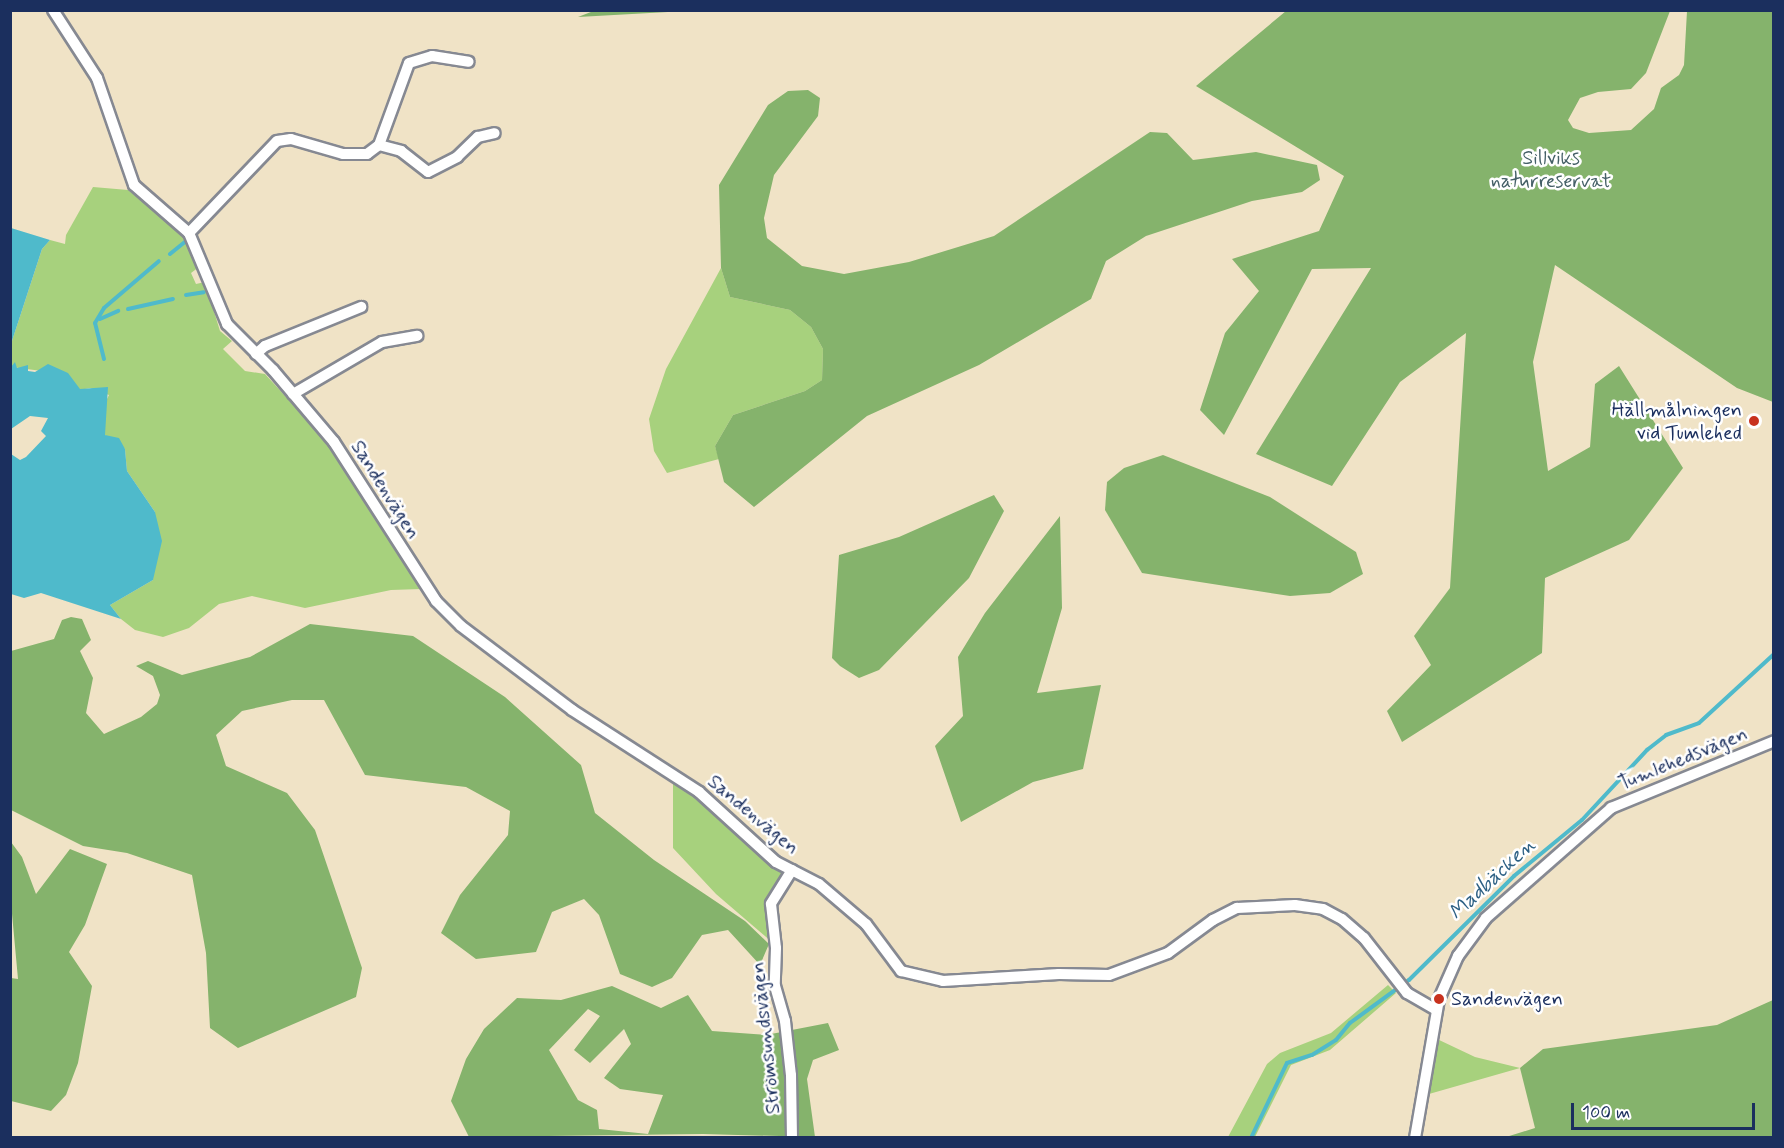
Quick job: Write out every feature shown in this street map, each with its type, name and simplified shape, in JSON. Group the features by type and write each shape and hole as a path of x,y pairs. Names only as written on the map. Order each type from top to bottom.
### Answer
{"street":[{"name":"Sandenvägen","path":"53,10 102,89 130,179 189,233 227,324 293,394 334,442 420,579 445,611 572,710 678,776 724,811 768,855 819,884 860,918 895,966 921,979 970,981 1038,975 1109,975 1168,953 1213,920 1237,908 1291,904 1323,909 1342,919 1364,938 1407,993 1436,1010"},
{"path":"189,233 277,141 291,139 360,155 379,145 409,63 432,56 469,62"},
{"path":"379,145 401,151 428,172 457,157 478,137 495,133"},
{"path":"256,354 265,346 361,307"},
{"path":"293,394 382,342 417,336"},
{"name":"Tumlehedsvägen","path":"1415,1137 1436,1010 1458,956 1486,918 1603,815 1631,797 1773,741"},
{"name":"Strömsundsvägen","path":"792,870 771,904 776,948 775,986 787,1035 792,1137"}],"green space":[{"path":"596,10 686,10 686,11 578,17"},
{"name":"Sillviks naturreservat","path":"1286,11 1670,11 1646,73 1631,89 1598,92 1580,98 1568,120 1573,128 1589,133 1631,130 1654,109 1661,88 1679,75 1684,65 1687,11 1773,11 1773,402 1737,388 1555,265 1533,362 1548,471 1590,447 1595,384 1619,366 1683,468 1629,540 1545,578 1542,653 1402,742 1387,711 1431,665 1414,636 1450,588 1466,333 1400,382 1332,486 1256,454 1371,268 1312,269 1224,435 1200,410 1225,333 1259,291 1232,259 1319,231 1344,176 1196,86"},
{"path":"808,90 820,98 818,116 774,175 764,218 767,238 802,266 844,274 909,262 994,236 1150,132 1167,133 1193,160 1256,152 1317,165 1320,180 1302,192 1252,201 1146,236 1106,261 1091,299 979,365 867,416 754,507 724,482 715,446 733,415 805,391 822,380 823,349 811,327 790,310 730,297 721,268 719,185 768,105 788,91"},
{"path":"93,187 128,190 180,231 199,267 191,273 196,284 205,282 220,331 232,341 223,349 245,371 265,374 328,443 421,589 391,590 305,608 252,596 219,604 189,628 163,637 135,630 121,619 110,605 153,580 155,512 127,471 125,449 105,435 104,405 109,395 90,388 80,390 42,371 11,367 11,344 42,249 50,240 65,244 66,235"},
{"path":"721,268 730,297 790,310 811,327 823,349 822,380 805,391 733,415 715,446 719,459 667,473 654,451 649,419 666,369"},
{"path":"1163,455 1270,497 1356,552 1363,574 1330,593 1290,596 1142,573 1105,510 1107,482 1124,468"},
{"path":"994,495 1004,511 969,578 879,670 859,678 840,666 832,658 839,555 899,537"},
{"path":"1060,516 1062,608 1037,693 1101,685 1083,769 1033,782 961,822 935,746 963,716 958,657 985,613"},
{"path":"71,617 82,619 91,640 80,651 93,678 86,713 104,734 141,717 157,704 160,695 153,676 136,666 148,661 182,675 250,657 310,624 413,636 505,697 581,765 595,813 654,860 745,921 769,944 760,965 728,930 702,935 672,978 652,987 620,974 599,915 584,899 552,912 536,952 476,959 441,933 460,895 508,835 510,811 466,787 365,775 324,700 292,700 242,711 216,735 226,766 287,793 315,830 362,968 356,997 238,1048 210,1028 206,953 192,875 127,853 83,846 11,810 11,651 54,639 62,620"},
{"path":"673,779 695,794 780,869 783,876 767,905 772,942 716,894 673,848"},
{"path":"11,842 22,857 36,894 70,849 107,864 85,925 69,952 92,986 78,1063 66,1095 51,1111 11,1101 11,978 18,979 11,903"},
{"path":"1388,985 1396,993 1330,1050 1291,1065 1255,1137 1228,1137 1267,1064 1280,1053 1331,1033"},
{"path":"612,986 661,1008 688,995 712,1031 766,1035 828,1023 839,1050 813,1060 807,1079 815,1137 703,1134 469,1137 451,1101 466,1059 484,1029 517,998 561,1000","holes":["588,1009 600,1016 574,1050 590,1063 624,1029 631,1044 604,1078 620,1089 663,1095 648,1134 599,1129 597,1110 578,1100 549,1050"]},
{"path":"1773,1000 1773,1137 1506,1137 1535,1128 1520,1068 1543,1049 1717,1025"},
{"path":"1437,1039 1475,1057 1520,1068 1429,1094"}],"water":[{"path":"11,228 50,240 42,249 11,344"},
{"path":"15,362 17,368 28,365 28,371 35,372 48,364 68,373 80,389 108,387 105,435 119,438 125,449 127,471 155,512 162,541 153,580 110,605 121,619 41,593 24,598 11,594 11,454 20,460 26,457 46,436 41,431 48,418 30,416 11,429 11,367"}],"waterway":[{"path":"170,254 186,241"},
{"path":"104,359 95,323 104,308 159,261"},
{"path":"186,295 204,292"},
{"path":"128,309 173,299"},
{"path":"100,319 118,311"},
{"name":"Madbäcken","path":"1251,1138 1287,1063 1312,1055 1336,1040 1350,1023 1409,980 1514,876 1582,820 1647,750 1666,735 1699,723 1774,654"}],"place":[{"name":"Hällmålningen vid Tumlehed","path":"1754,421"},
{"name":"Sandenvägen","path":"1439,999"}]}
